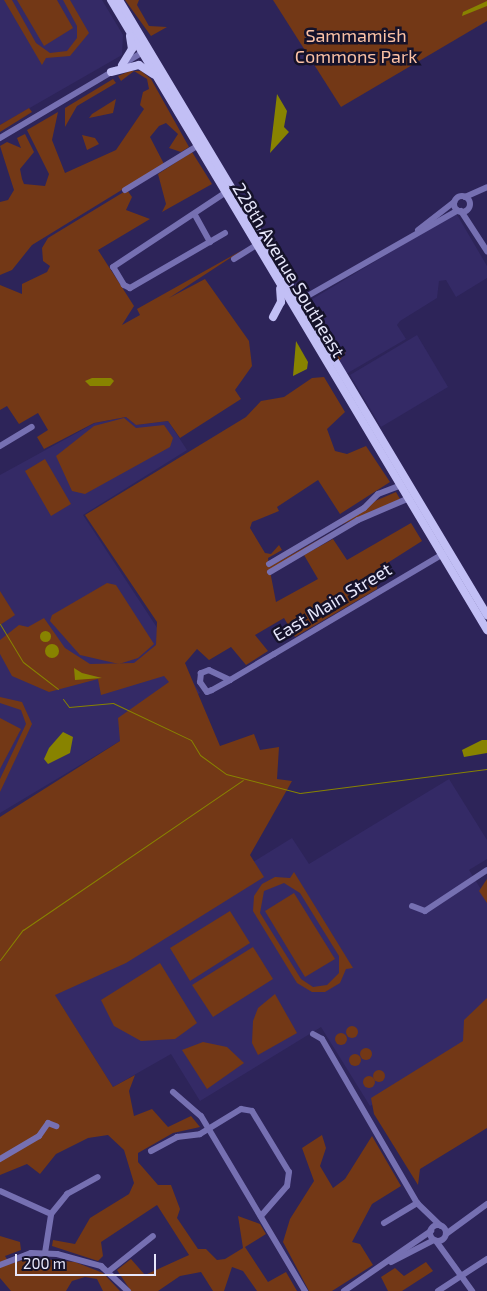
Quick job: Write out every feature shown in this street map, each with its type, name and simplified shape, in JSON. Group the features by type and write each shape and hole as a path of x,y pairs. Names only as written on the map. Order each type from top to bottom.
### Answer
{"main road":[{"name":"228th Avenue Southeast","path":"110,0 146,51 158,79 399,486 445,553"},
{"name":"228th Avenue Southeast","path":"119,0 146,51 445,553"},
{"path":"122,65 132,47 126,25"},
{"path":"111,72 139,66 158,79"},
{"path":"272,271 282,296 273,317"},
{"path":"445,553 487,615"},
{"path":"445,553 487,630"}],"street":[{"path":"0,138 146,51"},
{"path":"125,190 197,146"},
{"path":"418,230 454,202 487,187"},
{"path":"297,302 418,230 464,209 487,192"},
{"path":"225,193 194,215 115,262 113,267 124,285 133,287 225,233"},
{"path":"464,209 465,197"},
{"path":"454,202 464,209 487,252"},
{"path":"194,215 210,242"},
{"path":"234,259 256,245"},
{"path":"0,446 32,427"},
{"path":"269,564 364,508 378,494 399,486"},
{"path":"270,572 358,520 407,499"},
{"name":"East Main Street","path":"230,680 209,670 201,673 200,682 207,692 230,680 445,553"},
{"path":"412,906 425,911 487,870"},
{"path":"313,1034 322,1039 417,1203 442,1227 450,1254 472,1291"},
{"path":"173,1092 197,1111 305,1291"},
{"path":"151,1151 176,1137 208,1129 246,1108 254,1113 289,1178 275,1204 261,1216"},
{"path":"0,1159 39,1136 48,1123 56,1126"},
{"path":"45,1253 50,1214 67,1194 98,1177"},
{"path":"0,1191 50,1214"},
{"path":"384,1223 417,1203"},
{"path":"390,1262 446,1236 462,1220 487,1204"},
{"path":"426,1213 435,1240 450,1254"},
{"path":"344,1291 390,1262 431,1230 462,1220"},
{"path":"109,1271 153,1236"},
{"path":"0,1265 21,1255 45,1253 94,1263 109,1271 128,1291"},
{"path":"438,1291 487,1259"}],"shaded area":[{"path":"0,0 102,0 123,35 122,55 0,125"},
{"path":"487,1 487,6 462,16 463,12"},
{"path":"277,94 287,111 284,127 289,132 270,153"},
{"path":"456,213 487,266 487,278 456,297 446,280 439,281 437,298 400,321 397,325 406,339 346,374 307,307 309,301"},
{"path":"417,335 448,387 381,427 350,375"},
{"path":"296,341 308,362 307,369 293,376"},
{"path":"92,378 111,378 114,381 110,386 90,386 85,381"},
{"path":"126,417 136,425 168,421 187,450 83,515 200,693 0,813 0,475 95,423"},
{"path":"45,630 51,636 45,642 39,636"},
{"path":"52,644 57,646 59,651 57,656 52,658 47,656 45,651 47,646"},
{"path":"74,668 82,673 102,678 75,680"},
{"path":"63,732 73,737 70,753 48,764 44,759 49,748"},
{"path":"482,740 487,740 487,753 464,757 462,750"},
{"path":"449,779 487,840 487,859 469,870 487,899 487,1032 370,1106 321,1027 200,1101 171,1054 113,1087 54,994 174,911 292,838 309,864"}],"green space":[{"path":"4,0 12,0 36,43 50,53 67,51 77,38 77,26 63,0 70,0 89,33 70,56 46,58 42,65"},
{"path":"17,0 57,0 73,28 44,46"},
{"path":"125,0 139,0 137,5 149,26 167,27 151,36"},
{"name":"Sammamish Commons Park","path":"273,0 487,0 487,21 341,107"},
{"path":"134,71 121,81 118,76"},
{"path":"134,71 141,71 151,79 189,147 181,152 169,148 178,134 166,123 159,126 150,137 164,164 32,245 12,270 0,275 0,202 8,200 14,190 0,146 7,142 21,148 17,138 25,134 34,152 20,169 22,179 24,184 45,186 49,174 27,130 58,112 52,140 65,173 116,150 144,109 140,105 143,92 149,89 147,79"},
{"path":"113,79 116,83 77,106 65,127 65,108"},
{"path":"116,99 113,113 89,118 92,114"},
{"path":"29,108 32,112 0,132 0,125"},
{"path":"82,135 95,138 99,144 87,150"},
{"path":"192,152 212,184 162,212 166,204 158,174"},
{"path":"127,190 132,197 126,210 150,219 98,250 134,306 122,325 140,315 137,309 244,249 169,298 205,279 249,341 252,366 235,390 241,399 180,438 168,421 136,425 126,417 94,423 44,449 37,437 48,430 38,413 19,424 7,406 0,410 0,285 22,294 22,284 47,272 50,266 43,261 42,248 48,238"},
{"path":"312,303 320,319 317,321 307,307"},
{"path":"333,338 343,354 346,352 339,361 328,343"},
{"path":"324,377 345,412 327,429 335,451 347,454 366,446 390,482 340,514 318,480 277,507 279,511 252,522 250,528 265,553 271,554 279,545 282,550 268,558 269,567 338,529 270,571 276,602 318,579 304,555 333,539 347,560 411,523 422,541 378,569 377,589 295,637 284,618 255,635 268,651 246,665 231,647 209,660 197,649 185,663 220,746 254,734 260,750 279,747 277,779 292,781 250,855 264,877 126,963 55,995 113,1087 135,1075 129,1091 134,1116 152,1109 168,1127 191,1116 200,1127 173,1133 138,1153 138,1162 158,1185 171,1185 180,1209 177,1218 198,1249 206,1249 217,1260 225,1259 243,1248 238,1216 260,1224 266,1234 245,1247 268,1282 286,1272 297,1291 257,1291 243,1271 232,1267 224,1291 213,1291 201,1272 180,1276 158,1291 131,1291 117,1270 131,1259 145,1275 189,1255 157,1205 101,1242 103,1256 98,1261 52,1246 53,1240 75,1244 90,1218 129,1194 134,1183 124,1150 108,1135 88,1138 56,1154 40,1174 27,1164 0,1175 0,817 120,741 118,718 169,682 164,676 101,695 98,679 49,692 12,676 0,654 0,640 19,625 28,627 44,618 65,648 90,664 134,663 156,645 157,622 85,515 246,417 261,401 284,397 312,378"},
{"path":"124,418 136,428 164,425 173,438 170,447 85,494 72,491 56,456 94,426"},
{"path":"45,459 71,504 51,516 25,471"},
{"path":"396,492 400,499 341,525 375,501"},
{"path":"107,583 116,585 154,644 138,658 119,664 80,655 50,621 52,615"},
{"path":"0,591 15,615 0,625"},
{"path":"0,697 22,702 32,724 0,792 0,779 26,724 21,710 0,703"},
{"path":"0,718 21,729 0,769"},
{"path":"294,872 353,968 346,969 340,983 325,992 312,992 297,983 253,911 254,896 262,884 275,877 290,878","holes":["284,883 300,893 339,956 339,973 327,985 313,987 301,979 260,913 264,891"]},
{"path":"487,879 487,903 479,891"},
{"path":"294,893 335,959 305,977 265,911"},
{"path":"230,911 250,943 190,981 170,948"},
{"path":"253,947 273,979 213,1017 192,985"},
{"path":"160,963 197,1023 175,1039 141,1041 114,1026 101,1000"},
{"path":"275,994 297,1033 258,1055 252,1043 253,1021 258,1008"},
{"path":"487,998 487,1128 420,1169 418,1185 374,1114 371,1098 463,1041 464,1020"},
{"path":"354,1026 357,1027 357,1037 350,1038 347,1037 346,1030 347,1027"},
{"path":"343,1033 346,1034 346,1044 339,1045 336,1044 335,1037 336,1034"},
{"path":"203,1042 227,1047 244,1063 207,1089 182,1050"},
{"path":"368,1048 371,1049 371,1059 364,1060 361,1059 360,1052 361,1049"},
{"path":"357,1054 360,1055 360,1065 353,1066 350,1065 349,1058 350,1055"},
{"path":"381,1070 384,1071 384,1081 377,1082 374,1081 373,1074 374,1071"},
{"path":"371,1076 374,1077 374,1087 367,1088 364,1087 363,1080 364,1077"},
{"path":"322,1135 326,1148 320,1166 333,1188 345,1179 372,1136 401,1186 372,1204 352,1242 360,1244 373,1265 332,1291 309,1291 283,1242 290,1219 314,1181 302,1148"},
{"path":"0,1236 20,1242 21,1250 5,1256 10,1264 30,1258 75,1262 103,1273 120,1291 103,1291 97,1279 85,1277 72,1281 66,1291 11,1291 0,1278"},
{"path":"426,1262 433,1271 402,1291 388,1291 381,1277 395,1268 404,1276"}],"waterway":[{"path":"0,624 23,662 58,689"},
{"path":"63,699 69,707 113,703 191,740 200,755 226,774 300,793 487,769"},
{"path":"0,960 23,930 243,780"}]}
